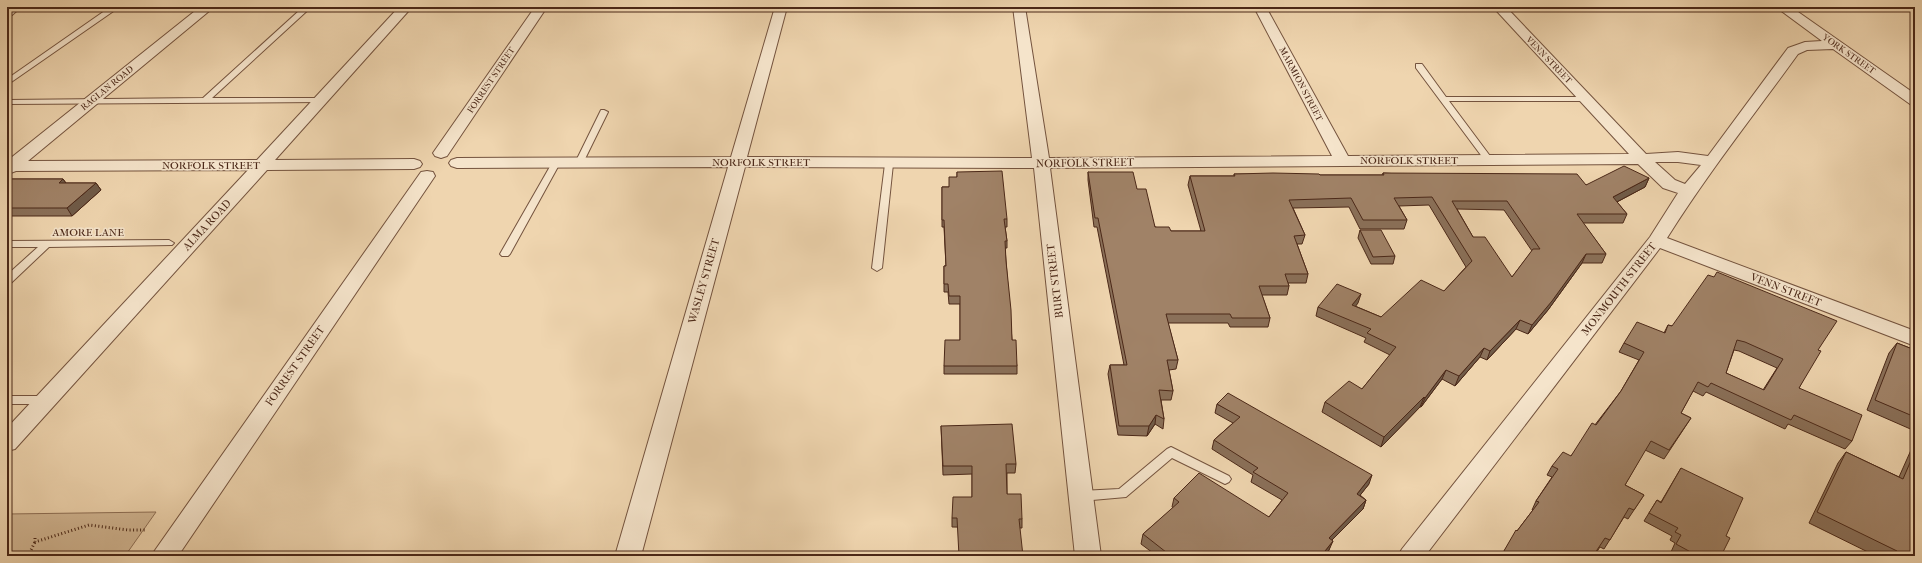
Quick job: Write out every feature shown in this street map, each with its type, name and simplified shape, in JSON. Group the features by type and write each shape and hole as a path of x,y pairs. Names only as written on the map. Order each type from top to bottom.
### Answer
{"street":[{"path":"7,12 15,7"},
{"name":"RAGLAN ROAD","path":"8,167 208,7"},
{"name":"ALMA ROAD","path":"7,443 406,7"},
{"name":"FORREST STREET","path":"441,153 542,7"},
{"name":"WASLEY STREET","path":"628,556 781,7"},
{"name":"BURT STREET","path":"1019,7 1041,163 1088,556"},
{"name":"MARMION STREET","path":"1260,7 1342,160"},
{"name":"VENN STREET","path":"1499,7 1643,159 1669,184 1688,191"},
{"name":"YORK STREET","path":"1782,7 1915,101"},
{"path":"1910,7 1915,10"},
{"name":"MONMOUTH STREET","path":"1411,556 1657,240 1688,191 1712,162 1793,51 1805,46 1836,45"},
{"path":"441,153 451,154 457,158 437,170 426,157 441,153"},
{"name":"NORFOLK STREET","path":"8,167 262,165 437,170 556,163 738,162 889,164 1643,159 1662,156 1689,156 1712,162"},
{"name":"FORREST STREET","path":"164,556 437,170"},
{"name":"VENN STREET","path":"1657,240 1915,339"}],"lane":[{"path":"206,100 307,7"},
{"path":"86,8 318,7"},
{"path":"7,83 114,8"},
{"path":"1419,66 1489,160"},
{"path":"1444,99 1585,99"},
{"path":"7,102 321,100"},
{"path":"579,163 604,112"},
{"path":"505,254 556,163"},
{"path":"877,268 889,164"},
{"name":"AMORE LANE","path":"7,244 169,243"},
{"path":"7,281 46,244"},
{"path":"7,400 47,400"},
{"path":"1081,496 1122,494 1171,452 1225,479"}],"path":[{"path":"28,556 35,540 89,525 128,530 147,530"}],"shaded area":[{"path":"156,512 125,556 7,556 7,514"}],"building":[{"path":"1624,166 1649,178 1613,197 1627,214 1577,214 1606,254 1586,254 1552,301 1532,325 1520,320 1490,351 1484,348 1459,376 1446,370 1425,398 1424,397 1384,437 1325,402 1349,381 1362,389 1396,347 1367,333 1371,329 1318,307 1337,284 1361,294 1352,305 1381,317 1421,280 1444,291 1472,261 1432,197 1394,198 1407,220 1363,220 1351,198 1289,200 1305,235 1294,236 1308,274 1285,274 1289,286 1259,286 1270,318 1232,318 1230,314 1166,314 1178,360 1167,360 1173,391 1159,390 1164,419 1156,415 1149,426 1119,426 1110,365 1127,365 1098,218 1095,218 1088,172 1133,172 1137,189 1146,189 1155,227 1169,227 1171,231 1205,231 1190,176 1235,176 1234,174 1273,173 1320,175 1384,175 1383,173 1577,174 1586,185","holes":["1452,201 1507,201 1540,249 1533,249 1512,277 1485,237 1473,237"]},
{"path":"1002,171 1007,219 1004,219 1007,241 1005,241 1006,261 1011,310 1012,340 1016,340 1017,366 944,366 945,340 960,340 960,296 949,296 948,284 944,284 944,266 946,266 944,220 942,220 942,187 949,187 949,177 957,177 957,172"},
{"path":"7,179 63,179 59,183 96,183 67,208 7,208"},
{"path":"1360,230 1381,230 1395,256 1373,257"},
{"path":"1717,272 1837,321 1818,350 1821,351 1799,388 1862,415 1852,441 1794,415 1791,420 1711,383 1708,387 1698,382 1681,413 1691,418 1669,450 1651,441 1625,485 1644,495 1634,510 1629,508 1610,540 1605,538 1593,556 1501,556 1516,530 1517,531 1539,502 1536,501 1558,469 1552,466 1563,452 1571,456 1592,423 1596,425 1621,391 1644,352 1624,343 1637,322 1665,333 1668,325 1672,326 1708,275 1714,277","holes":["1737,340 1745,342 1783,359 1764,390 1726,373"]},
{"path":"1897,343 1915,350 1915,417 1875,400"},
{"path":"1228,393 1372,475 1357,494 1366,500 1329,538 1333,541 1321,556 1171,556 1143,534 1179,502 1174,498 1199,473 1269,517 1288,493 1253,472 1258,468 1214,440 1240,417 1217,404"},
{"path":"1012,424 1016,464 1006,464 1007,494 1021,494 1022,519 1019,519 1023,556 959,556 957,518 952,518 953,497 972,497 972,466 943,466 941,426"},
{"path":"1915,451 1915,556 1895,556 1897,551 1817,512 1846,452 1903,479"},
{"path":"1681,468 1743,498 1726,536 1730,538 1721,556 1698,556 1676,544 1681,535 1675,532 1678,528 1649,513 1657,500 1661,503"}]}
